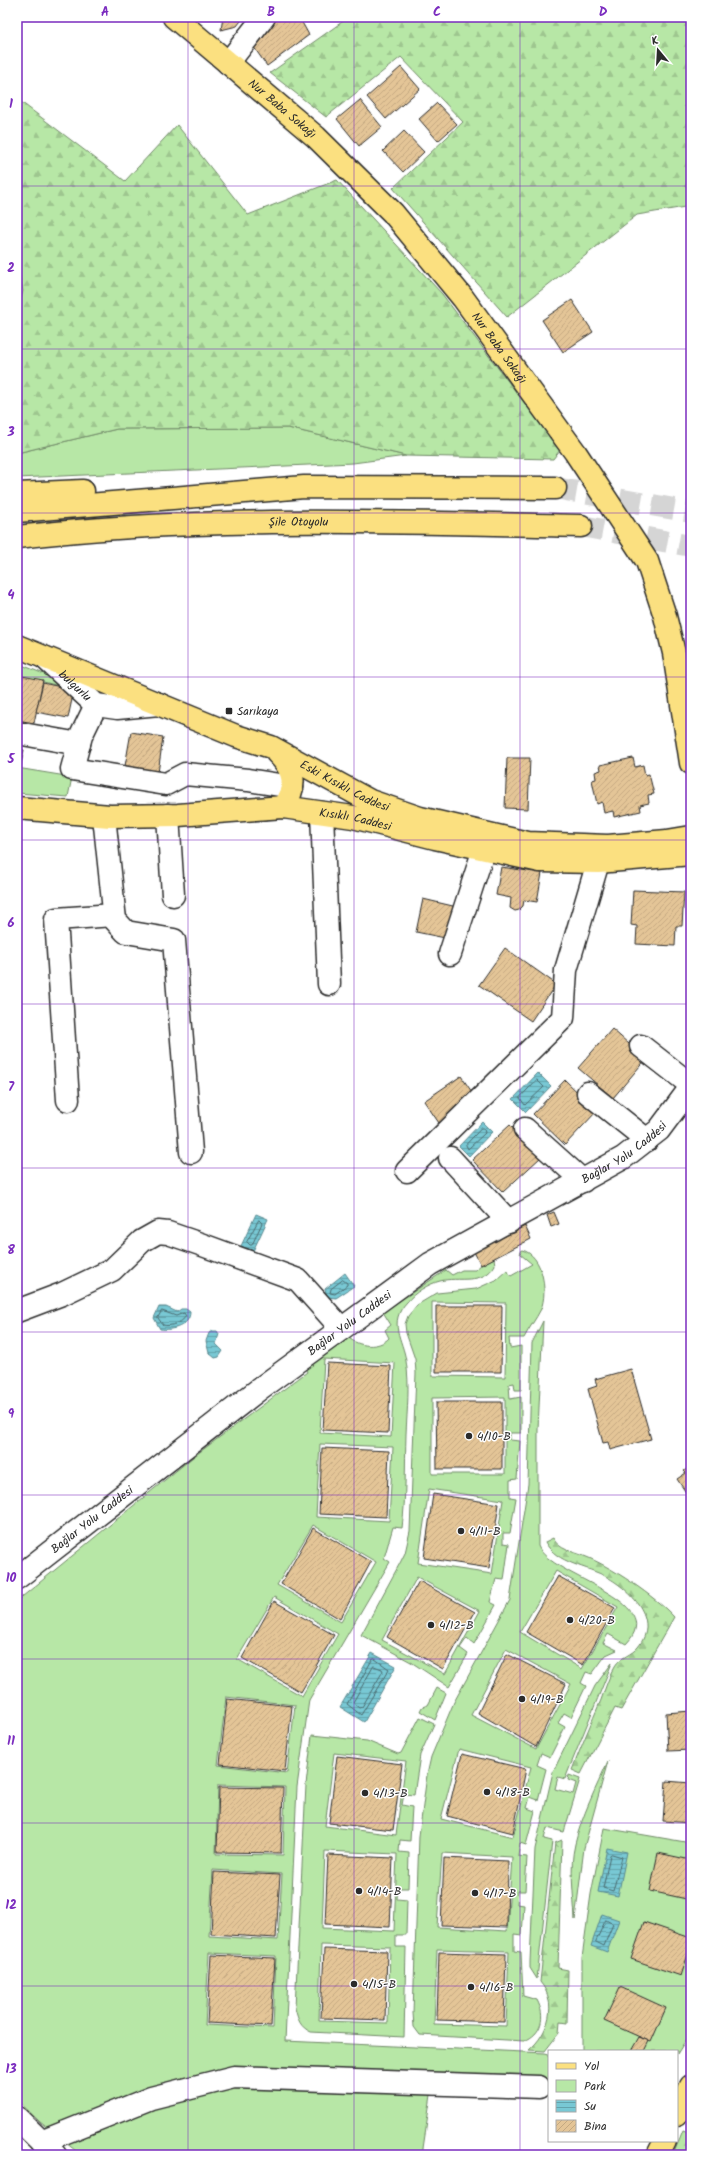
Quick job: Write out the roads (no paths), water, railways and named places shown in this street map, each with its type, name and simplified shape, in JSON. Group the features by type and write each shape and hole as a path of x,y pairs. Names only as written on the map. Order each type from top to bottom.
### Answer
{"main road":[{"name":"Nur Baba Sokağı","path":"174,17 316,137 393,213 463,298 580,458 647,561 666,616 674,653 691,763"},
{"path":"17,494 140,487 554,488"},
{"path":"17,511 304,487"},
{"name":"Şile Otoyolu","path":"17,537 56,533 200,524 429,523 580,526"},
{"name":"Eski Kısıklı Caddesi","path":"17,646 236,736 274,749 370,801 420,818 528,843 608,846 667,841 691,837"},
{"path":"274,749 290,766 294,780 290,797 283,807"},
{"name":"Kısıklı Caddesi","path":"17,808 104,816 168,815 283,807 353,817 540,861 598,862 691,854"},
{"path":"678,2112 691,2086"},
{"path":"658,2155 664,2142"}],"street":[{"path":"228,63 264,17"},
{"name":"bulgurlu","path":"44,657 96,705 117,708 159,704"},
{"path":"96,705 87,720 72,769 166,784 185,774 248,780 292,787"},
{"path":"17,733 79,744"},
{"path":"322,813 329,984"},
{"path":"168,815 173,895"},
{"path":"104,816 115,920 126,932 174,940 191,1152"},
{"path":"450,954 484,849"},
{"path":"407,1171 563,1018 566,970 598,862"},
{"path":"68,1100 56,919 114,915"},
{"path":"641,1046 691,1086"},
{"name":"Bağlar Yolu Caddesi","path":"17,1578 262,1387 340,1328 430,1264 509,1222 623,1158 659,1130 691,1086"},
{"path":"588,1093 647,1140"},
{"path":"525,1129 583,1181"},
{"path":"450,1158 509,1222"},
{"path":"17,1311 62,1294 112,1270 142,1241 158,1232 168,1233 298,1280 340,1328"},
{"path":"17,2118 48,2148 150,2098 234,2077 539,2087"}],"water":[{"path":"538,1073 551,1086 526,1112 513,1099"},
{"path":"482,1122 492,1132 469,1156 459,1146"},
{"path":"256,1214 268,1219 253,1251 241,1246"},
{"path":"345,1273 354,1286 336,1298 327,1297 325,1289"},
{"path":"159,1307 166,1307 177,1312 181,1309 186,1309 190,1312 189,1317 184,1324 180,1326 170,1329 160,1329 154,1318"},
{"path":"212,1331 217,1331 219,1334 216,1344 223,1351 219,1357 215,1358 209,1353 206,1341 209,1333"},
{"path":"372,1653 396,1666 364,1722 340,1707"},
{"path":"607,1848 627,1852 618,1896 598,1892"},
{"path":"602,1914 619,1920 607,1952 591,1946"}],"tunnel":[{"path":"555,488 691,512"},
{"path":"581,526 691,546"}],"place":[{"name":"Sarıkaya","path":"229,711"},
{"name":"4/10-B","path":"469,1436"},
{"name":"4/11-B","path":"461,1531"},
{"name":"4/20-B","path":"570,1620"},
{"name":"4/12-B","path":"431,1625"},
{"name":"4/19-B","path":"522,1699"},
{"name":"4/18-B","path":"487,1792"},
{"name":"4/13-B","path":"365,1793"},
{"name":"4/14-B","path":"359,1891"},
{"name":"4/17-B","path":"475,1893"},
{"name":"4/15-B","path":"354,1984"},
{"name":"4/16-B","path":"471,1987"}]}
